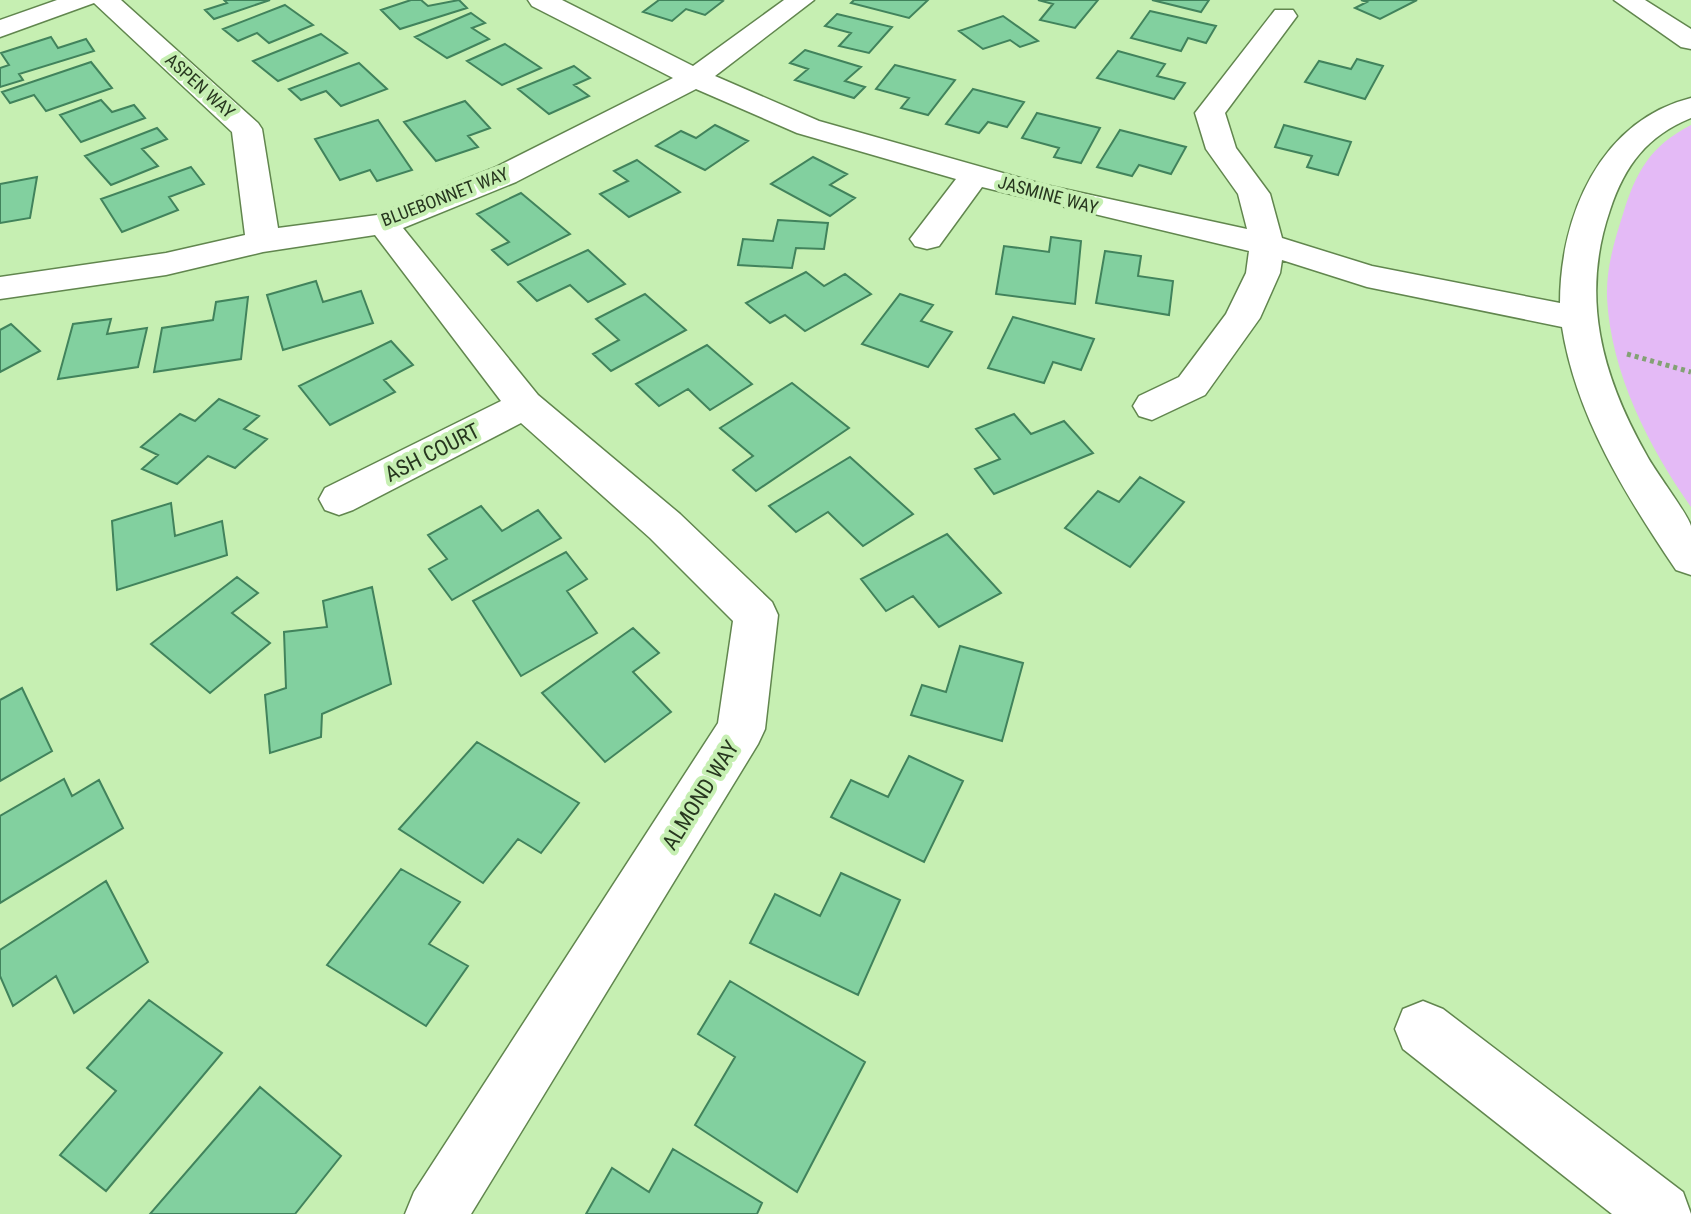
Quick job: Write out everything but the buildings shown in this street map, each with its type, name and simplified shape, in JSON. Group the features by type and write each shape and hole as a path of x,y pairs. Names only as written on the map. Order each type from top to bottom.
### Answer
{"street":[{"path":"0,29 83,0"},
{"name":"ASPEN WAY","path":"105,0 247,129 263,241"},
{"name":"JASMINE WAY","path":"541,0 695,78 808,127 1118,214 1267,244 1367,276 1578,318"},
{"name":"BLUEBONNET WAY","path":"0,288 166,264 263,241 383,224 505,175 695,78 801,0"},
{"path":"1627,0 1691,41"},
{"path":"1152,406 1192,386 1242,318 1263,273 1267,244 1254,194 1221,149 1210,113 1284,16"},
{"path":"1691,107 1644,128 1625,146 1613,165 1588,226 1577,271 1578,318 1593,377 1608,418 1635,472 1691,558"},
{"path":"927,239 975,175"},
{"name":"ALMOND WAY","path":"383,224 525,405 665,526 756,615 741,729 436,1214"},
{"name":"ASH COURT","path":"339,499 525,405"},
{"path":"1423,1029 1661,1214"}],"path":[{"path":"1620,352 1691,372"}],"shaded area":[{"path":"1691,125 1691,507 1647,435 1624,382 1610,326 1607,298 1611,256 1633,185 1655,151"}]}
